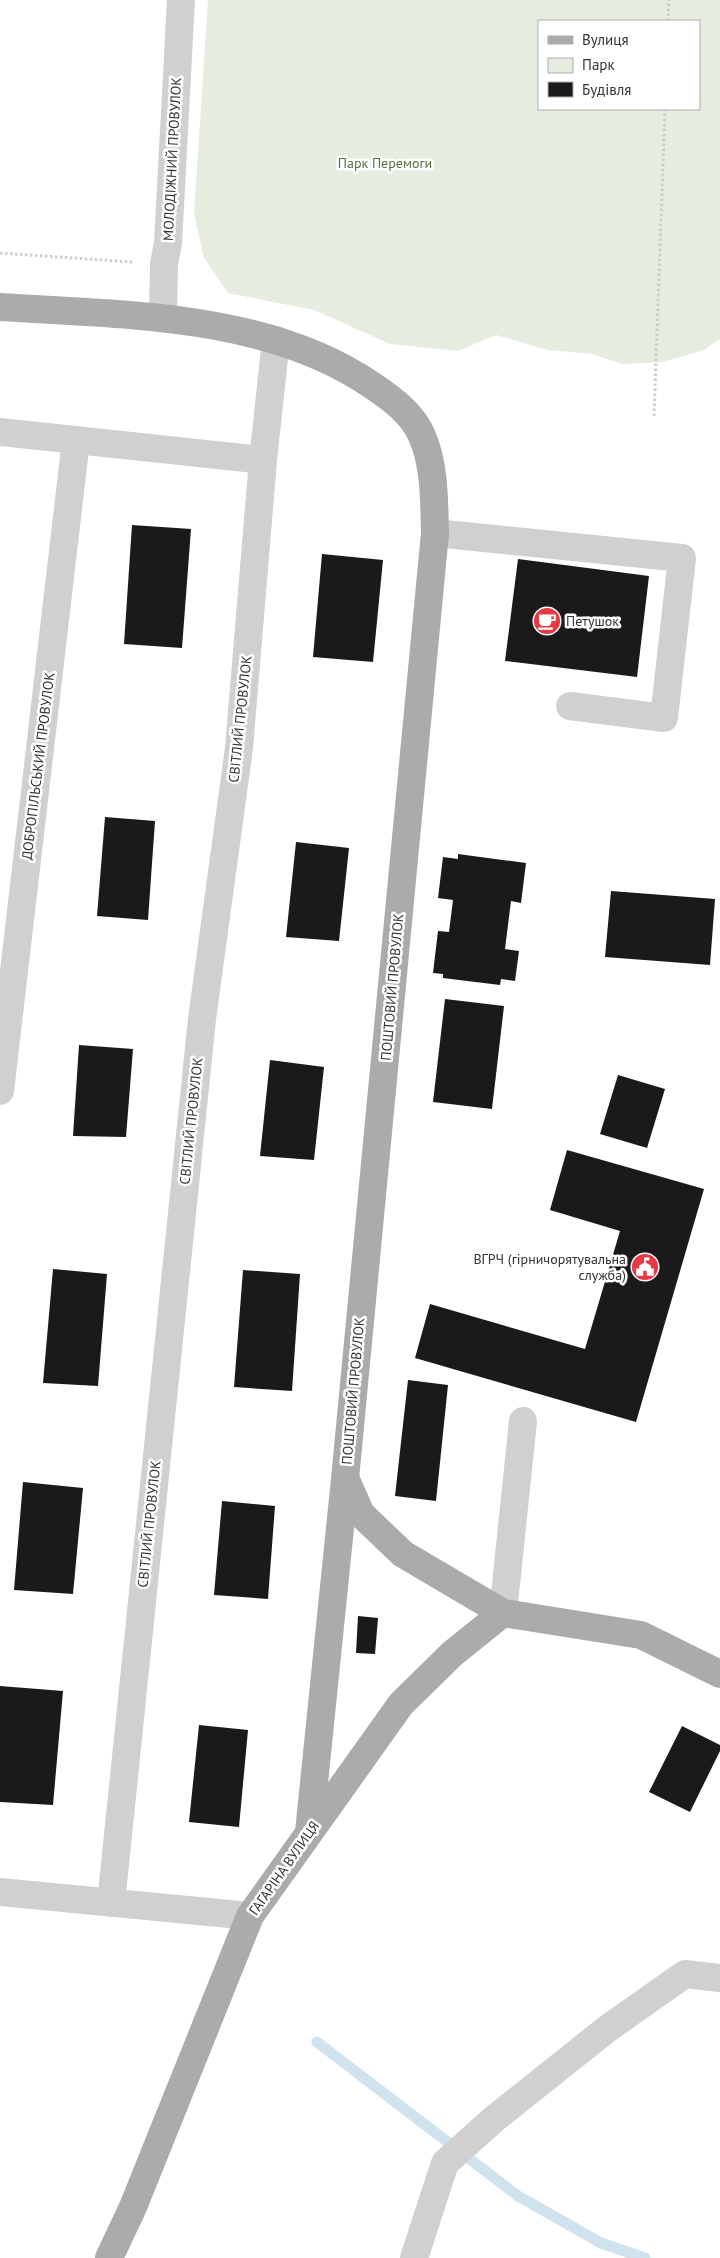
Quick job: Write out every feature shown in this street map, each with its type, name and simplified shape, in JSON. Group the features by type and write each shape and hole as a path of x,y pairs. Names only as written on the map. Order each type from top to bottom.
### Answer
{"main road":[{"name":"ПОШТОВИЙ ПРОВУЛОК","path":"0,307 163,317 276,340 307,351 359,376 398,403 422,435 433,476 435,533 345,1479 309,1832"},
{"path":"345,1479 361,1514 403,1554 504,1613 641,1635 720,1674"},
{"name":"ГАГАРІНА ВУЛИЦЯ","path":"109,2258 133,2207 250,1916 401,1704 452,1654 504,1613"}],"street":[{"name":"МОЛОДІЖНИЙ ПРОВУЛОК","path":"163,317 164,264 168,243 181,0"},
{"name":"СВІТЛИЙ ПРОВУЛОК","path":"111,1903 202,1019 239,748 263,460 276,340"},
{"path":"0,432 263,460"},
{"name":"ДОБРОПІЛЬСЬКИЙ ПРОВУЛОК","path":"0,1091 76,440"},
{"path":"435,533 609,549 682,558 664,718 570,706"},
{"path":"504,1613 523,1421"},
{"path":"0,1892 250,1916"},
{"path":"414,2258 445,2163 484,2127 607,2029 685,1974 720,1978"}],"path":[{"path":"668,20 669,0"},
{"path":"654,416 665,110"},
{"path":"0,253 164,264"}],"green space":[{"name":"Парк Перемоги","path":"208,0 720,0 720,339 704,350 663,362 622,364 592,354 548,350 496,335 458,351 390,344 314,310 228,293 204,258 194,214"}],"building":[{"path":"132,525 191,529 182,648 124,644"},
{"path":"322,554 383,560 373,662 313,657"},
{"path":"518,559 649,576 637,677 505,661"},
{"path":"105,817 155,821 148,920 97,916"},
{"path":"296,842 349,848 339,941 286,937"},
{"path":"458,854 526,863 521,903 511,901 505,949 519,951 515,981 501,979 500,985 443,978 443,974 433,973 438,931 449,932 453,900 438,898 443,857 458,859"},
{"path":"611,891 715,899 710,965 605,957"},
{"path":"445,999 504,1006 492,1109 433,1102"},
{"path":"79,1045 133,1049 126,1137 73,1136"},
{"path":"270,1060 324,1067 314,1160 260,1156"},
{"path":"618,1075 665,1089 647,1148 600,1134"},
{"name":"ВГРЧ (гірничорятувальна служба)","path":"567,1150 704,1189 636,1422 415,1358 430,1304 585,1349 620,1231 550,1210"},
{"path":"53,1269 107,1274 98,1386 43,1383"},
{"path":"243,1270 300,1274 292,1391 234,1387"},
{"path":"408,1380 448,1385 436,1501 395,1496"},
{"path":"23,1482 83,1488 73,1594 14,1590"},
{"path":"222,1501 275,1506 268,1599 214,1595"},
{"path":"358,1616 378,1618 375,1654 356,1653"},
{"path":"0,1686 63,1691 53,1805 0,1802"},
{"path":"199,1725 248,1730 239,1827 189,1822"},
{"path":"682,1726 720,1745 720,1751 690,1812 649,1792"}],"waterway":[{"path":"317,2042 518,2196 601,2243 645,2258"}],"place":[{"name":"Петушок","path":"547,621"},
{"name":"ВГРЧ (гірничорятувальна служба)","path":"645,1267"}]}
